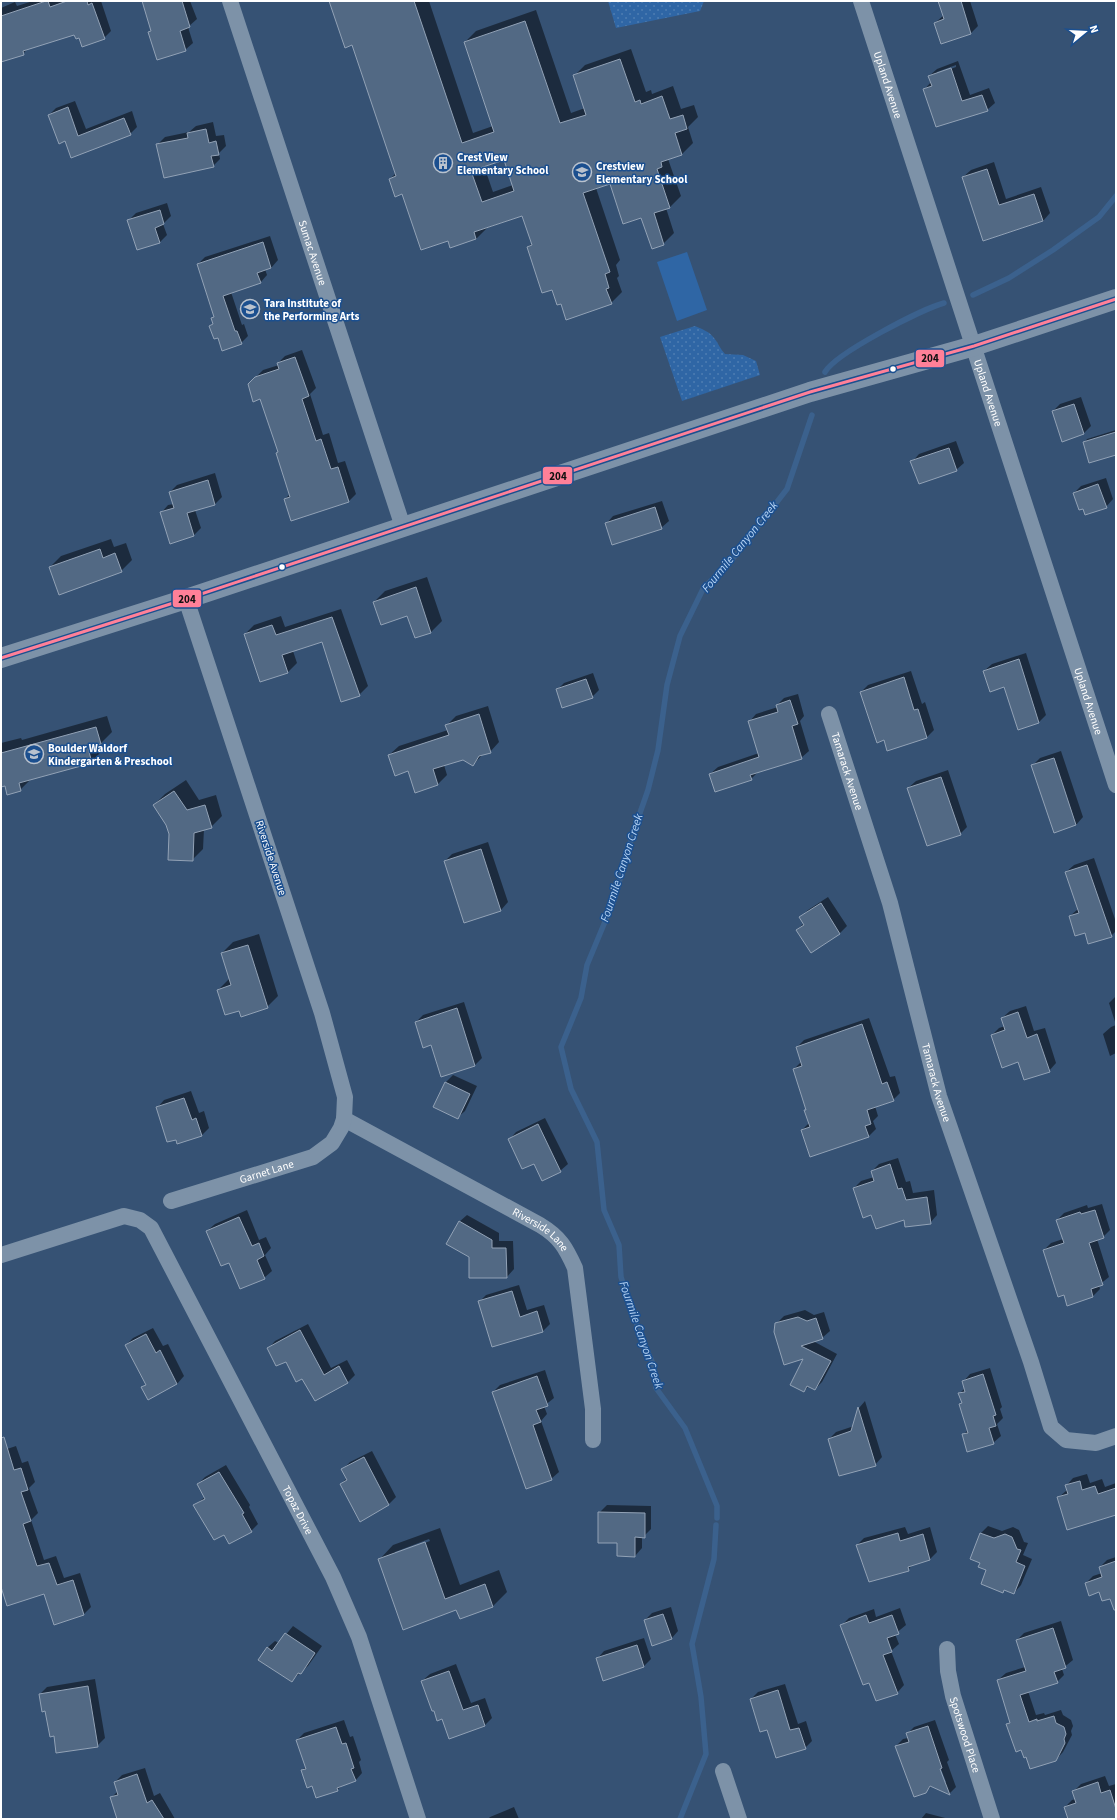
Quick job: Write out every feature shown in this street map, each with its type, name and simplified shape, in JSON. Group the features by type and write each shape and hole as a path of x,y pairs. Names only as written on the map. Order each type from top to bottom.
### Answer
{"street":[{"name":"Sumac Avenue","path":"230,1 403,527"},
{"name":"Upland Avenue","path":"860,1 974,346 1116,785"},
{"path":"1,658 186,599 829,386 974,346 1116,300"},
{"name":"Riverside Avenue","path":"186,599 322,1013 345,1098 344,1119"},
{"name":"Tamarack Avenue","path":"829,714 890,902 939,1096 1031,1362 1051,1428 1066,1440 1096,1443 1116,1436"},
{"name":"Garnet Lane","path":"171,1201 313,1158 332,1143 341,1128 344,1119"},
{"name":"Riverside Lane","path":"344,1119 555,1234 567,1250 575,1268 593,1409 593,1440"},
{"name":"Topaz Drive","path":"1,1255 124,1216 140,1220 151,1228 333,1576 359,1637 418,1819"},
{"name":"Spotswood Place","path":"947,1649 948,1671 953,1696 992,1819"},
{"path":"723,1771 738,1819"}],"shaded area":[{"path":"608,1 704,1 700,11 616,28"},
{"path":"687,252 707,310 677,321 657,262"},
{"path":"695,326 710,334 725,354 743,355 756,361 760,375 682,401 660,337"}],"building":[{"path":"48,1 50,7 67,1 87,1 88,5 92,3 105,39 82,47 79,38 76,39 74,35 23,51 24,55 1,62 1,16"},
{"path":"142,1 182,1 190,27 180,31 186,51 157,60 148,32 151,31"},
{"name":"Crest View Elementary School","path":"329,1 414,1 462,143 494,132 464,42 525,21 560,123 586,115 573,75 620,59 635,102 640,100 641,104 662,96 670,119 683,115 687,129 675,133 682,155 661,162 662,167 657,169 670,208 654,213 664,245 652,249 641,218 623,224 610,184 583,193 610,272 605,274 609,288 606,289 612,304 566,320 561,304 557,305 552,290 542,293 527,247 532,245 522,216 474,232 476,239 450,248 448,241 421,250 402,194 395,197 389,179 396,176 352,45 345,48","holes":["504,160 514,191 482,202 471,171"]},
{"path":"938,1 961,1 971,34 941,44 934,23 944,19"},
{"path":"951,68 962,101 982,95 988,111 936,127 923,89 932,86 928,76"},
{"path":"68,107 78,136 124,118 131,135 71,158 65,141 59,144 48,115"},
{"path":"206,129 209,143 216,141 219,155 211,156 214,167 164,178 156,144 188,138 187,133"},
{"path":"987,169 999,205 1034,194 1043,221 983,241 962,177"},
{"path":"160,210 164,224 155,228 160,243 137,250 127,220"},
{"path":"263,242 271,268 257,273 261,283 223,296 235,331 237,331 242,344 222,351 218,338 214,339 209,326 213,324 211,318 214,317 197,264"},
{"path":"295,357 309,396 302,399 316,441 321,439 331,469 338,467 349,502 291,521 284,499 290,497 276,453 278,452 260,399 253,402 248,384 255,377 279,369 277,363"},
{"path":"1074,404 1084,434 1062,442 1052,411"},
{"path":"1116,432 1116,455 1089,463 1083,442"},
{"path":"949,448 957,471 919,484 910,461"},
{"path":"208,480 215,505 187,513 194,536 170,544 160,512 174,508 169,492"},
{"path":"1098,484 1107,508 1085,515 1083,509 1079,510 1073,493"},
{"path":"655,507 662,529 612,545 605,523"},
{"path":"100,549 103,558 115,553 122,572 59,595 49,567"},
{"path":"416,587 431,633 415,638 407,616 381,625 373,602"},
{"path":"332,617 360,696 341,702 322,642 282,655 288,673 260,682 244,634 272,625 276,635"},
{"path":"1019,659 1039,723 1018,730 1004,687 990,692 983,671"},
{"path":"904,677 914,710 918,709 927,738 887,751 884,740 877,743 860,692"},
{"path":"586,679 593,698 562,708 556,689"},
{"path":"790,700 798,724 792,726 802,759 750,775 752,780 715,792 709,774 759,757 748,721 778,712 776,705"},
{"path":"479,714 491,753 479,756 473,766 463,760 433,769 438,785 415,793 408,771 395,776 388,755 449,735 445,725"},
{"path":"96,727 101,744 88,748 92,763 19,783 21,791 7,795 5,786 1,787 1,753"},
{"path":"1054,758 1076,825 1054,833 1031,765"},
{"path":"941,777 961,835 927,846 907,788"},
{"path":"174,791 187,810 205,805 212,828 194,833 193,861 168,860 169,834 166,825 153,805"},
{"path":"481,849 501,911 464,923 444,861"},
{"path":"1087,865 1112,937 1088,944 1085,933 1075,936 1069,916 1079,913 1065,872"},
{"path":"821,903 840,934 811,953 796,930 804,925 799,917"},
{"path":"248,945 268,1008 241,1017 239,1011 225,1015 217,990 231,985 221,953"},
{"path":"457,1008 475,1066 441,1077 431,1045 423,1048 415,1022"},
{"path":"1018,1012 1027,1038 1037,1034 1050,1072 1024,1080 1018,1062 1002,1068 991,1035 1005,1030 1001,1018"},
{"path":"862,1024 882,1084 887,1082 894,1101 867,1110 871,1124 865,1126 869,1137 810,1157 801,1130 810,1127 793,1069 802,1066 796,1047"},
{"path":"445,1082 470,1094 458,1119 433,1107"},
{"path":"184,1098 192,1120 196,1118 202,1136 177,1144 176,1140 167,1142 156,1107"},
{"path":"538,1124 561,1172 542,1181 534,1164 522,1169 508,1139"},
{"path":"890,1164 898,1189 902,1188 906,1200 927,1197 931,1224 905,1227 904,1220 876,1229 871,1215 863,1218 853,1188 874,1181 871,1171"},
{"path":"1095,1210 1104,1238 1089,1243 1103,1285 1091,1289 1093,1297 1067,1306 1064,1295 1058,1297 1043,1250 1064,1243 1056,1220 1080,1212 1081,1214"},
{"path":"239,1217 252,1246 259,1243 264,1256 257,1260 265,1279 240,1289 229,1263 221,1266 206,1231"},
{"path":"459,1221 492,1240 492,1248 506,1248 507,1278 469,1278 469,1257 446,1244"},
{"path":"512,1291 520,1317 537,1311 543,1332 492,1347 478,1301"},
{"path":"798,1317 807,1321 816,1318 823,1339 801,1346 831,1361 815,1390 807,1386 804,1392 790,1385 803,1359 784,1365 774,1332 775,1323"},
{"path":"300,1330 324,1375 339,1366 348,1383 315,1401 302,1379 296,1382 286,1362 276,1366 267,1348"},
{"path":"146,1334 156,1353 160,1350 177,1384 148,1400 141,1387 146,1385 125,1345"},
{"path":"983,1374 996,1415 993,1416 996,1426 989,1428 994,1444 967,1452 962,1434 968,1433 959,1404 962,1403 958,1393 965,1392 962,1381"},
{"path":"537,1376 548,1406 536,1410 541,1422 533,1425 552,1480 526,1489 492,1392"},
{"path":"858,1407 876,1466 839,1476 828,1439 851,1431"},
{"path":"4,1437 14,1470 21,1468 28,1490 21,1492 31,1521 23,1524 37,1566 49,1563 57,1585 73,1580 84,1615 54,1625 44,1594 7,1606 1,1587 1,1438"},
{"path":"364,1457 389,1505 360,1522 340,1484 347,1480 341,1469"},
{"path":"219,1472 244,1513 242,1514 252,1532 229,1544 224,1535 214,1540 193,1505 205,1499 197,1484"},
{"path":"1080,1481 1082,1490 1095,1486 1098,1494 1116,1488 1116,1515 1067,1530 1057,1497 1068,1494 1065,1485"},
{"path":"598,1512 645,1513 645,1538 635,1537 635,1557 617,1556 617,1543 598,1543"},
{"path":"898,1533 900,1541 923,1534 930,1560 908,1567 909,1571 869,1582 856,1545"},
{"path":"980,1533 994,1538 1005,1534 1012,1537 1017,1549 1021,1550 1016,1562 1025,1566 1014,1594 1004,1590 1003,1593 981,1584 986,1570 978,1567 980,1563 970,1559"},
{"path":"425,1542 445,1599 485,1584 493,1607 460,1619 456,1610 403,1630 378,1559"},
{"path":"1116,1561 1116,1610 1114,1610 1110,1599 1102,1601 1099,1592 1089,1596 1085,1583 1102,1577 1099,1567"},
{"path":"663,1614 672,1639 652,1646 644,1620"},
{"path":"866,1615 869,1623 892,1615 899,1634 887,1638 892,1652 883,1655 898,1694 876,1701 869,1683 863,1685 840,1625"},
{"path":"1053,1628 1066,1668 1054,1672 1058,1683 1020,1695 1029,1722 1054,1716 1056,1723 1064,1727 1066,1734 1064,1739 1065,1743 1056,1761 1030,1769 1026,1757 1024,1758 1021,1750 1016,1752 1006,1724 1010,1723 997,1680 1026,1671 1016,1640"},
{"path":"285,1633 315,1653 301,1674 298,1673 292,1682 258,1660 267,1647 272,1651"},
{"path":"637,1645 644,1667 603,1681 596,1658"},
{"path":"449,1671 463,1710 478,1705 485,1726 449,1739 442,1719 437,1721 434,1711 432,1711 421,1681"},
{"path":"88,1686 98,1747 56,1753 54,1736 50,1737 45,1711 42,1712 39,1694"},
{"path":"778,1690 790,1730 799,1728 806,1749 776,1758 767,1730 760,1732 750,1699"},
{"path":"928,1726 942,1768 940,1769 950,1795 930,1786 926,1793 914,1797 895,1746 909,1742 906,1733"},
{"path":"336,1727 342,1744 346,1743 354,1768 351,1769 356,1781 337,1788 338,1791 316,1798 312,1786 307,1788 301,1770 306,1769 296,1740"},
{"path":"137,1774 147,1803 152,1800 164,1819 117,1819 110,1797 118,1795 114,1782"},
{"path":"1098,1782 1101,1793 1110,1790 1116,1809 1116,1819 1068,1819 1064,1807 1076,1803 1072,1791"}],"waterway":[{"name":"Fourmile Canyon Creek","path":"973,295 1009,278 1053,250 1099,217 1116,196"},
{"name":"Fourmile Canyon Creek","path":"825,372 832,364 862,343 900,322 944,303"},
{"name":"Fourmile Canyon Creek","path":"717,1518 717,1506 685,1428 656,1388 654,1366 640,1334 621,1277 619,1245 604,1210 597,1142 571,1089 561,1047 581,998 587,965 614,900 634,830 648,790 658,750 667,685 680,636 704,587 728,565 787,489 812,415"},
{"name":"Fourmile Canyon Creek","path":"680,1819 706,1754 701,1697 692,1644 714,1559 716,1525"}],"transit line":[{"name":"204","path":"1,658 186,599 810,392 974,346 1116,299"}],"place":[{"name":"Crest View Elementary School","path":"443,163"},
{"name":"Crestview Elementary School","path":"582,172"},
{"name":"Tara Institute of the Performing Arts","path":"250,309"},
{"name":"Boulder Waldorf Kindergarten & Preschool","path":"34,754"}]}
